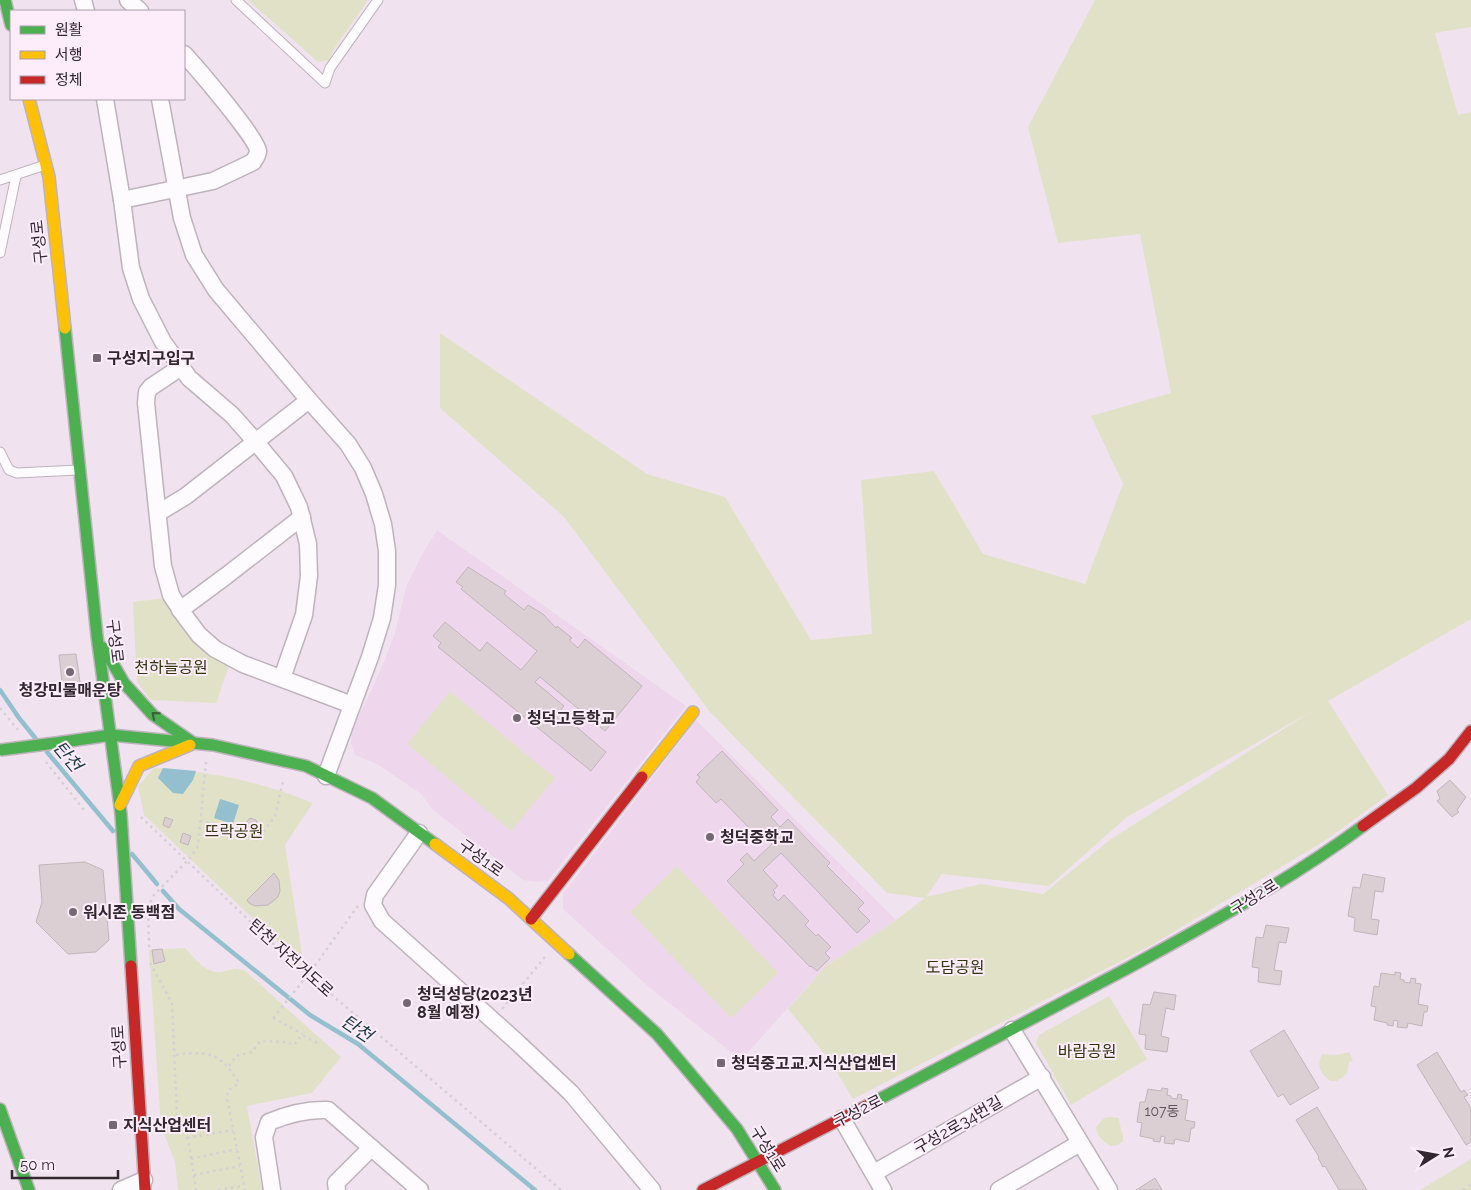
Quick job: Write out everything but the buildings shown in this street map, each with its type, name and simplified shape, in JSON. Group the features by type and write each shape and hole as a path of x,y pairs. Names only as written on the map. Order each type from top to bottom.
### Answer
{"main road":[{"path":"5,0 10,21"},
{"name":"구성로","path":"29,100 49,177 98,636 121,809 142,1154 148,1187"},
{"path":"98,636 124,683 153,715 194,743"},
{"path":"531,918 693,712"},
{"name":"구성2로","path":"703,1190 1012,1030 1231,912 1334,847 1416,788 1449,759 1471,731"},
{"name":"구성1로","path":"0,750 111,735 210,744 306,766 372,798 508,898 657,1034 737,1129 775,1190"},
{"path":"121,809 139,766 194,743"},
{"path":"0,1109 29,1190"},
{"path":"0,1132 7,1161"},
{"path":"0,1132 14,1182"}],"street":[{"path":"128,0 139,10"},
{"path":"122,200 201,184 225,176 253,162 258,152 240,121 185,55"},
{"path":"104,100 122,200 131,268 141,299 163,342 189,378 232,415 255,441 284,476 299,506 308,544 309,576 304,616 282,678"},
{"path":"160,100 182,218 194,255 216,290 348,444 363,468 383,524 387,551 387,585 382,618 326,776"},
{"path":"181,367 151,387 147,392 146,403 163,566 171,595 199,635 214,649 243,664 352,704"},
{"path":"158,513 186,496 309,400"},
{"path":"180,610 302,517"},
{"path":"419,833 375,895 373,905 382,921 571,1093 652,1190"},
{"path":"1012,1030 1110,1190"},
{"name":"구성2로34번길","path":"874,1173 1042,1077"},
{"path":"272,1190 264,1137 269,1122 288,1114 314,1109 328,1110 420,1190"},
{"path":"842,1119 883,1190"},
{"path":"999,1190 1080,1143"},
{"path":"337,1190 336,1183 371,1148"},
{"path":"121,1190 148,1187"}],"lane":[{"path":"236,0 325,83 330,68 378,0"},
{"path":"0,180 46,165"},
{"path":"0,253 16,176"},
{"path":"0,452 9,470 17,473 80,470"}],"path":[{"path":"149,950 148,907 152,896 187,862 198,846 204,772 210,744"},
{"path":"200,822 236,829 245,836 258,840 275,816 288,762"},
{"name":"탄천 자전거도로","path":"141,817 285,955 561,1190"},
{"path":"229,1066 236,1056 252,1052 260,1041 286,1042 294,1045 302,1035 319,1044 273,1018 311,971 357,907"},
{"path":"493,1021 557,942"},
{"path":"150,961 172,1003 176,1055 177,1116 187,1138 196,1190"},
{"path":"176,1055 198,1052 214,1056 229,1066 239,1083 228,1091 227,1098 245,1190"},
{"path":"187,1138 233,1130"},
{"path":"191,1159 237,1149"},
{"path":"194,1175 240,1166"},
{"path":"1463,1190 1471,1184"},
{"path":"218,1190 244,1186"}],"shaded area":[{"name":"청덕고등학교","path":"437,530 686,706 548,881 523,880 433,810 421,794 377,764 355,755 351,744 352,731 381,669 395,633 406,587"},
{"name":"청덕중학교","path":"696,720 896,920 826,966 741,1060 650,988 563,909 563,894"}],"green space":[{"path":"248,0 368,0 334,49 329,60 318,62"},
{"name":"도담공원","path":"1095,0 1471,0 1471,27 1435,33 1458,115 1471,112 1471,619 1328,701 1388,795 1326,840 1152,945 853,1099 828,1058 788,1009 826,966 896,920 925,898 887,893 710,712 564,517 440,408 440,333 647,474 725,497 811,640 872,634 861,480 934,471 983,554 1085,584 1123,484 1091,416 1171,393 1140,234 1058,243 1028,127","holes":["1312,711 1111,839 1043,894 981,884 926,897 942,874 1049,886 1127,817"]},
{"name":"천하늘공원","path":"165,598 192,641 204,652 229,666 216,703 150,700 137,681 133,602"},
{"path":"450,691 555,778 511,831 407,744"},
{"name":"뜨락공원","path":"154,768 195,772 255,783 313,803 285,845 304,967 144,815 138,786"},
{"path":"677,866 778,973 731,1018 630,912"},
{"path":"185,948 201,965 210,971 221,972 235,969 245,971 341,1057 312,1093 247,1106 262,1190 178,1190 175,1162 161,1126 149,950"},
{"name":"바람공원","path":"1109,996 1147,1059 1071,1105 1036,1043 1039,1035"},
{"path":"1349,1052 1353,1060 1349,1062 1347,1074 1337,1081 1331,1081 1320,1070 1319,1062 1322,1054 1337,1055"},
{"path":"1104,1118 1119,1118 1123,1141 1118,1145 1110,1146 1099,1136 1096,1127"},
{"path":"1471,1159 1471,1190 1420,1190"}],"water":[{"path":"163,768 196,771 193,780 183,794 173,793 158,778"},
{"path":"220,799 239,805 233,824 214,818"}],"waterway":[{"name":"탄천","path":"0,690 36,739"},
{"name":"탄천","path":"47,752 113,831"},
{"name":"탄천","path":"132,854 157,884"},
{"name":"탄천","path":"163,891 179,909 310,1015 358,1044 535,1190"}],"traffic: fast":[{"path":"5,0 10,21"},
{"path":"65,328 97,636 121,814 131,966"},
{"path":"104,648 124,683 153,715 192,742"},
{"path":"63,742 111,735 213,745 306,766 372,798 435,844"},
{"path":"0,750 63,742"},
{"path":"872,1103 1130,967 1220,917 1307,865 1363,826"},
{"path":"569,954 657,1034 737,1129 775,1190"},
{"path":"0,1109 29,1190"}],"traffic: slow":[{"path":"29,100 49,177 65,328"},
{"path":"642,777 693,712"},
{"path":"120,805 139,766 190,745"},
{"path":"435,844 508,898 569,954"}],"traffic: jam":[{"path":"1363,826 1416,788 1449,759 1471,731"},
{"path":"531,919 642,777"},
{"path":"131,966 145,1190"},
{"path":"703,1190 872,1103"}],"place":[{"name":"구성지구입구","path":"97,358"},
{"name":"청강민물매운탕","path":"70,672"},
{"name":"청덕고등학교","path":"517,718"},
{"name":"청덕중학교","path":"710,837"},
{"name":"워시존 동백점","path":"73,912"},
{"name":"청덕성당(2023년 8월 예정)","path":"407,1003"},
{"name":"청덕중고교.지식산업센터","path":"721,1063"},
{"name":"지식산업센터","path":"113,1125"}]}
